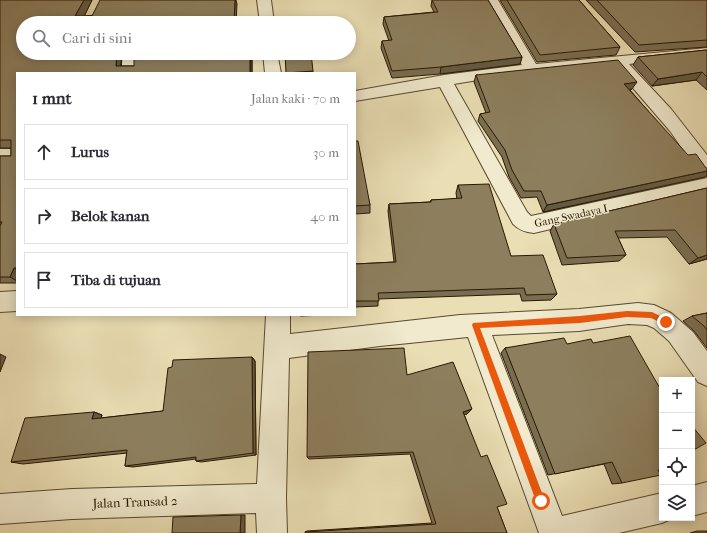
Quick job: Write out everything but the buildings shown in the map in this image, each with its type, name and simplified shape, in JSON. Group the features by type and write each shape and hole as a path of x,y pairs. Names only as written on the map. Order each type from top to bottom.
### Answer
{"street":[{"path":"264,0 266,16"},
{"path":"491,0 531,68"},
{"path":"356,96 444,80 623,56 707,52"},
{"path":"623,56 655,101 702,153 707,169"},
{"path":"129,72 130,60"},
{"path":"271,60 273,72"},
{"name":"Gang Swadaya I","path":"444,80 520,218 526,224 534,226 707,185"},
{"path":"0,156 16,156"},
{"path":"0,302 16,301"},
{"path":"277,348 365,336 476,325 580,320 627,314 652,315 666,322 678,333 707,372"},
{"path":"272,533 271,498 278,316"},
{"path":"476,325 554,533 659,509"},
{"path":"695,500 707,497"},
{"name":"Jalan Transad 2","path":"0,509 72,504 271,498"}],"route":[{"path":"541,501 476,325 580,320 627,314 652,315 666,322"}]}
